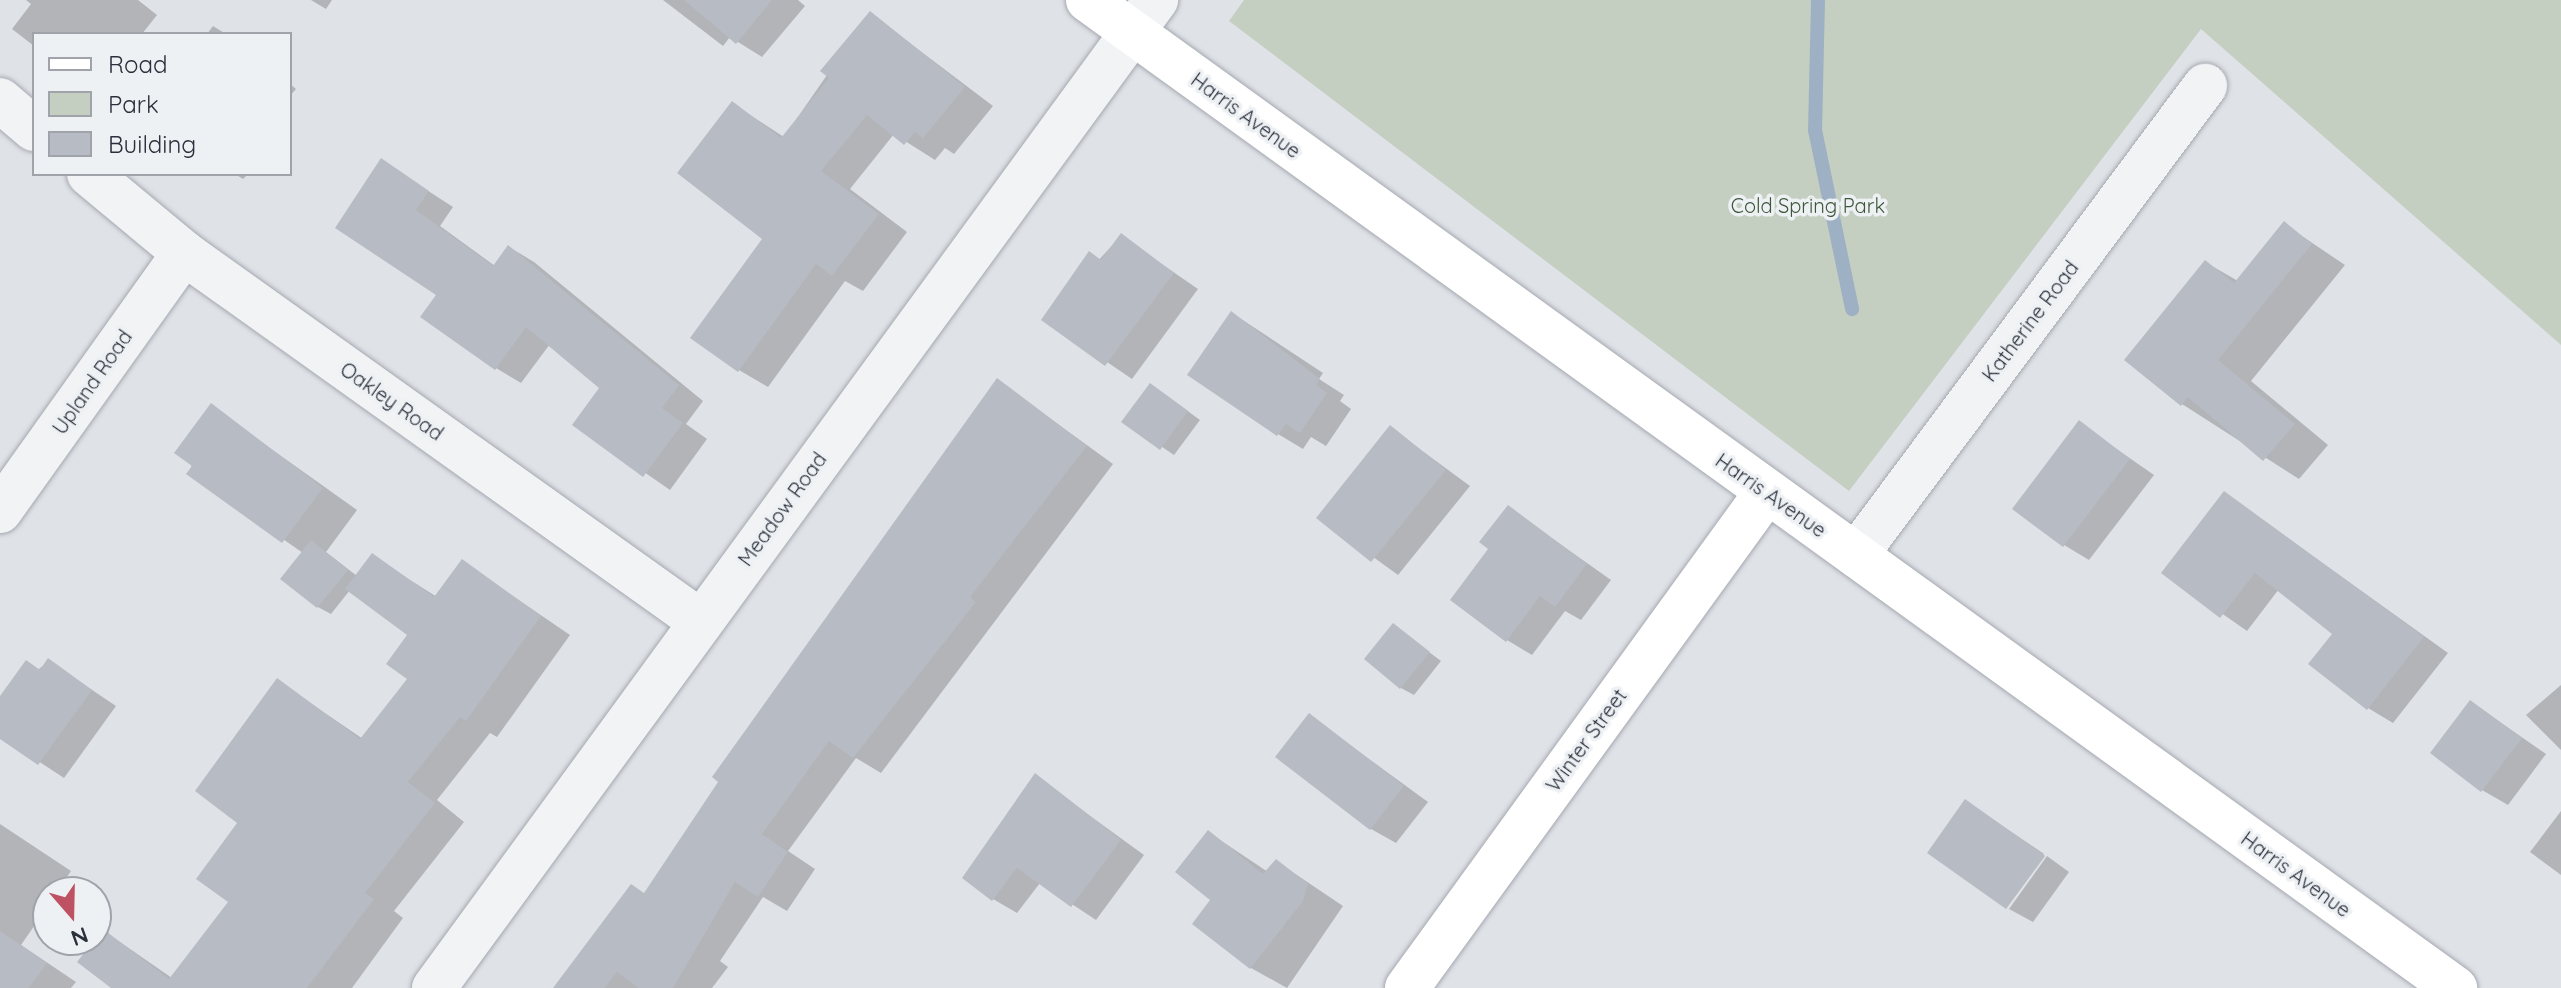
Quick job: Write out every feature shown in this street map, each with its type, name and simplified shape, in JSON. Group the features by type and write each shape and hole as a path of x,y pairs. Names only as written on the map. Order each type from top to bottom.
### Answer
{"main road":[{"name":"Harris Avenue","path":"1088,0 1144,16 1766,493 2455,988"},
{"name":"Winter Street","path":"1407,988 1766,493"}],"street":[{"name":"Meadow Road","path":"434,988 1144,16"},
{"name":"Katherine Road","path":"1856,555 2205,86"},
{"path":"0,100 32,127"},
{"name":"Oakley Road","path":"91,176 184,253 700,621"},
{"name":"Upland Road","path":"0,511 184,253"}],"green space":[{"name":"Cold Spring Park","path":"1244,0 2561,0 2561,345 2201,29 1849,491 1229,21"}],"building":[{"path":"684,0 772,0 736,44"},
{"path":"870,11 965,87 923,138 915,132 904,145 867,115 821,171 879,214 832,276 816,264 738,372 690,338 762,239 677,173 732,101 781,138 829,78 820,71"},
{"path":"381,158 429,191 416,210 493,266 508,245 679,385 662,408 683,423 643,477 572,425 599,388 526,327 495,370 420,317 436,295 335,228"},
{"path":"2284,221 2312,244 2218,360 2295,424 2263,461 2188,397 2181,406 2124,360 2205,260 2234,283"},
{"path":"1121,233 1174,273 1105,366 1041,320 1089,251 1101,260"},
{"path":"1231,311 1320,379 1316,385 1327,393 1300,433 1286,424 1277,436 1187,375"},
{"path":"997,378 1087,446 970,597 976,602 853,758 829,741 762,834 788,852 758,897 735,882 673,988 638,988 617,972 605,988 553,988 631,884 644,893 718,782 712,777"},
{"path":"1150,383 1188,411 1160,450 1121,422"},
{"path":"211,403 323,488 282,543 186,474 192,466 174,453"},
{"path":"2079,420 2130,459 2063,547 2012,509"},
{"path":"1390,425 1446,470 1371,562 1316,518"},
{"path":"2224,491 2424,637 2367,710 2308,664 2332,634 2255,573 2220,618 2161,573"},
{"path":"1508,505 1587,564 1555,607 1540,596 1506,642 1450,600 1488,549 1479,542"},
{"path":"311,540 348,570 317,608 280,579"},
{"path":"372,553 434,597 462,559 541,616 466,721 460,717 408,782 435,803 365,893 374,899 307,988 111,988 77,962 82,956 112,956 112,936 169,979 228,902 196,879 237,823 195,791 277,678 360,739 407,679 386,664 407,635 345,589"},
{"path":"1393,623 1430,652 1400,689 1364,659"},
{"path":"48,658 92,690 38,765 0,739 0,696 26,660 40,670"},
{"path":"2470,700 2522,738 2481,792 2430,753"},
{"path":"1309,713 1404,786 1370,830 1275,757"},
{"path":"1035,773 1121,840 1071,907 1017,868 992,901 962,878"},
{"path":"1965,799 2045,856 2006,909 1927,853"},
{"path":"1208,830 1263,874 1276,859 1308,884 1303,901 1250,969 1192,924 1210,900 1175,872"},
{"path":"0,931 32,953 32,956 47,963 29,988 0,988"}],"waterway":[{"path":"1818,0 1815,130 1852,309"}]}
